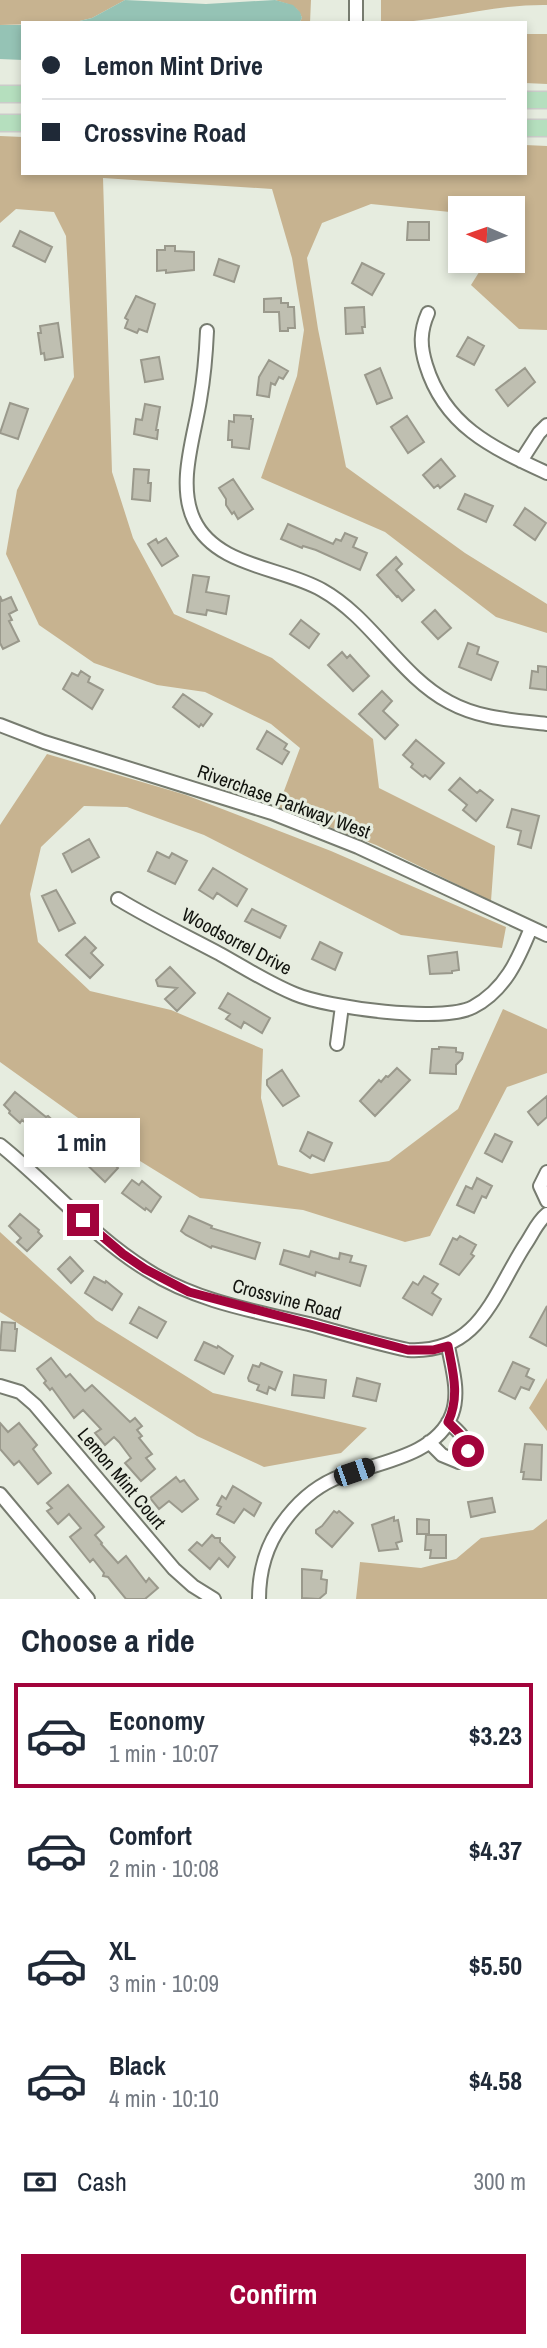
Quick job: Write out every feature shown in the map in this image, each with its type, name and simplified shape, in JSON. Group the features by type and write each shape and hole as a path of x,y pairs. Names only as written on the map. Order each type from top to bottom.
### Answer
{"main road":[{"path":"0,94 21,94"},
{"path":"527,100 547,100"},
{"path":"0,123 21,123"},
{"path":"527,128 547,128"}],"street":[{"path":"356,0 356,21"},
{"path":"428,313 421,340 428,372 442,401 470,432 547,473"},
{"path":"207,331 205,369 187,487 188,503 204,535 231,555 301,579 342,603 416,678 447,702 491,718 547,724"},
{"path":"521,461 547,425"},
{"name":"Riverchase Parkway West","path":"0,725 44,742 272,813 358,847 547,935"},
{"name":"Woodsorrel Drive","path":"118,899 296,995 342,1006 436,1015 467,1009 497,989 509,976 531,928"},
{"path":"337,1044 342,1006"},
{"name":"Crossvine Road","path":"0,1145 123,1254 160,1278 189,1292 408,1350 433,1350 448,1346 477,1325 532,1232 547,1214"},
{"path":"547,1172 540,1186 547,1201"},
{"path":"259,1599 260,1577 270,1544 278,1528 298,1503 335,1479 395,1458 429,1442 448,1422 456,1391 448,1346"},
{"name":"Lemon Mint Court","path":"0,1386 20,1392 35,1405 174,1569 193,1586 214,1599"},
{"path":"429,1442 448,1459 459,1462 467,1458 466,1440 448,1422"},
{"path":"0,1494 88,1599"}],"shaded area":[{"path":"0,0 125,0 92,18 79,21 21,21 21,24 0,25"},
{"path":"275,0 311,0 310,21 300,21 302,18 298,10"},
{"path":"381,0 547,0 547,5 505,7 423,20 381,21"},
{"path":"527,34 547,34 547,84 527,83"},
{"path":"0,136 21,137 21,175 527,175 527,145 547,146 547,330 519,329 471,285 478,273 525,273 525,196 448,196 448,212 371,204 322,223 307,258 318,329 346,467 465,553 547,604 547,633 496,617 385,532 261,478 297,376 304,330 292,258 272,189 103,178 112,472 133,538 174,614 272,658 373,739 379,788 495,846 491,901 376,845 278,807 300,748 271,724 205,692 157,685 94,663 39,625 6,554 17,490 74,377 66,236 54,212 16,209 0,223"},
{"path":"47,754 186,795 331,851 506,927 502,948 401,935 204,835 127,807 84,806 41,847 30,894 38,942 90,991 171,1010 263,1049 261,1098 278,1165 311,1174 389,1161 458,1109 503,1009 547,1029 547,1073 507,1087 430,1236 405,1242 303,1210 200,1198 127,1153 0,1062 0,825"},
{"path":"0,1232 96,1320 213,1393 367,1428 341,1453 264,1467 197,1436 0,1312"},
{"path":"547,1378 547,1431 529,1408"},
{"path":"547,1519 547,1599 356,1599 360,1562 421,1568 456,1559 481,1538 533,1530"}],"water":[{"path":"125,0 206,4 275,0 293,5 302,18 300,21 79,21 92,18"},
{"path":"0,25 21,25 21,60 0,59"}],"building":[{"path":"408,222 429,222 429,240 407,240"},
{"path":"20,231 52,247 45,262 13,246"},
{"path":"165,246 175,246 175,251 194,252 194,270 166,273 166,270 157,271 157,250 165,250"},
{"path":"219,259 239,266 234,282 214,275"},
{"path":"362,263 384,274 372,295 352,283"},
{"path":"136,296 155,304 147,332 139,329 137,333 125,328 128,320 125,318"},
{"path":"281,298 281,303 294,307 295,328 288,328 288,331 280,331 279,312 264,312 264,299"},
{"path":"364,307 363,333 346,334 345,308"},
{"path":"58,323 63,357 45,360 44,353 41,354 38,333 41,333 40,326"},
{"path":"468,337 484,346 474,365 457,356"},
{"path":"159,357 163,379 145,382 141,360"},
{"path":"269,360 288,371 283,379 279,377 275,385 271,383 269,397 257,395 259,377"},
{"path":"380,368 392,398 377,404 365,375"},
{"path":"525,368 535,382 508,406 496,390"},
{"path":"10,403 28,409 18,439 0,433"},
{"path":"145,404 160,407 157,439 134,434 136,419 142,420"},
{"path":"234,415 251,416 253,419 249,449 232,447 232,440 228,440 229,421 234,422"},
{"path":"407,416 424,442 408,453 391,427"},
{"path":"441,459 455,476 440,488 438,485 434,488 423,475"},
{"path":"134,469 149,470 150,501 132,499"},
{"path":"233,479 253,509 238,519 226,505 226,499 219,488"},
{"path":"465,494 493,506 486,522 458,509"},
{"path":"525,508 546,523 535,540 514,525"},
{"path":"288,524 333,544 336,539 341,541 345,533 357,538 353,547 367,553 360,570 316,550 303,546 302,548 281,539"},
{"path":"166,538 178,556 162,566 148,544 156,539 158,543"},
{"path":"396,557 402,564 396,570 414,590 402,601 377,575"},
{"path":"193,575 209,577 206,592 229,596 226,614 207,610 206,615 187,612"},
{"path":"0,596 2,601 11,597 17,610 9,614 12,620 9,621 19,641 3,649 0,643"},
{"path":"435,610 451,628 438,639 422,622"},
{"path":"301,620 319,634 309,648 290,634"},
{"path":"468,643 479,647 477,654 498,662 491,680 459,667"},
{"path":"342,652 347,658 350,655 369,676 353,691 328,665"},
{"path":"538,666 547,667 547,690 530,688 532,671 538,672"},
{"path":"81,671 90,677 88,682 103,690 92,709 63,689 72,673 78,676"},
{"path":"382,691 392,701 383,711 398,725 385,739 359,714"},
{"path":"183,694 212,714 203,726 201,724 199,727 173,707"},
{"path":"267,731 287,744 284,749 289,752 282,764 257,749"},
{"path":"416,740 444,763 430,779 411,767 413,764 403,755"},
{"path":"460,778 477,793 480,790 493,800 476,821 463,810 467,805 449,790"},
{"path":"512,809 539,816 531,848 518,844 521,831 507,827"},
{"path":"89,839 99,857 72,872 63,854"},
{"path":"157,852 169,858 172,853 187,861 175,884 148,871"},
{"path":"213,868 247,889 237,906 217,893 213,899 199,890"},
{"path":"56,890 75,923 59,931 42,896"},
{"path":"252,909 286,926 280,938 245,921"},
{"path":"85,937 96,948 91,953 103,965 90,978 66,955"},
{"path":"320,942 342,953 335,970 312,959"},
{"path":"457,952 459,970 430,974 428,956"},
{"path":"170,967 195,993 177,1011 165,999 177,988 158,986 156,980"},
{"path":"228,993 270,1018 262,1033 244,1022 241,1028 226,1019 230,1014 219,1008"},
{"path":"456,1048 456,1052 463,1053 462,1059 456,1065 456,1074 430,1073 432,1049"},
{"path":"397,1068 410,1080 375,1116 360,1101 379,1080 381,1082"},
{"path":"282,1070 299,1096 283,1106 267,1085 267,1080"},
{"path":"15,1092 48,1116 74,1140 61,1153 28,1122 27,1124 22,1120 20,1123 9,1113 4,1105"},
{"path":"547,1096 547,1117 538,1125 528,1112"},
{"path":"308,1132 332,1143 324,1161 312,1155 310,1158 300,1151"},
{"path":"495,1134 512,1142 502,1162 485,1153"},
{"path":"94,1145 118,1168 105,1182 81,1159"},
{"path":"477,1178 492,1186 486,1198 482,1196 474,1213 457,1205 466,1186 472,1189"},
{"path":"132,1180 139,1185 142,1181 161,1197 151,1212 122,1193"},
{"path":"20,1214 39,1230 42,1236 27,1251 17,1242 21,1238 9,1226"},
{"path":"189,1216 212,1226 211,1228 260,1243 255,1259 212,1246 211,1248 186,1235 181,1231"},
{"path":"460,1236 476,1245 471,1254 474,1256 459,1275 440,1264 453,1238 457,1240"},
{"path":"284,1250 309,1257 311,1251 339,1259 340,1253 352,1256 350,1262 366,1266 360,1286 316,1272 315,1276 280,1264"},
{"path":"70,1257 83,1271 71,1283 58,1269"},
{"path":"424,1276 438,1284 432,1293 441,1299 432,1315 403,1298 413,1282 418,1285"},
{"path":"94,1277 105,1283 106,1281 122,1294 112,1310 85,1293"},
{"path":"547,1306 547,1346 530,1337"},
{"path":"139,1307 166,1322 157,1338 130,1323"},
{"path":"2,1322 15,1323 15,1351 0,1350"},
{"path":"204,1342 217,1348 218,1346 233,1356 224,1374 195,1360"},
{"path":"51,1358 66,1377 70,1374 85,1391 92,1385 130,1422 135,1418 142,1426 137,1430 142,1436 139,1438 152,1454 146,1458 155,1469 141,1481 125,1463 131,1458 119,1442 114,1437 105,1445 95,1433 101,1429 83,1410 74,1418 52,1388 50,1390 44,1383 46,1381 37,1369"},
{"path":"513,1362 529,1369 526,1376 534,1380 529,1390 521,1387 515,1399 499,1391"},
{"path":"261,1363 282,1372 275,1390 269,1387 267,1394 257,1390 259,1385 248,1378 253,1365 259,1367"},
{"path":"294,1375 326,1380 324,1398 292,1395"},
{"path":"357,1378 380,1384 376,1401 353,1396"},
{"path":"0,1423 8,1432 19,1423 37,1445 33,1449 51,1473 38,1484 19,1461 14,1465 0,1449"},
{"path":"525,1444 542,1445 541,1480 523,1479 524,1472 521,1472"},
{"path":"176,1477 180,1482 184,1480 198,1499 182,1512 169,1501 159,1509 150,1498"},
{"path":"68,1485 104,1527 95,1535 101,1544 118,1563 126,1556 146,1582 149,1578 158,1588 145,1599 126,1599 108,1577 103,1576 104,1573 93,1559 90,1562 70,1537 81,1528 69,1514 58,1524 47,1511 52,1508 47,1503"},
{"path":"233,1486 261,1503 254,1516 244,1509 234,1523 217,1514 221,1507 217,1505 222,1496 226,1499"},
{"path":"492,1498 495,1512 471,1517 468,1502"},
{"path":"334,1511 339,1511 353,1523 332,1547 316,1530"},
{"path":"394,1517 394,1521 398,1520 402,1541 396,1543 398,1549 379,1551 372,1525"},
{"path":"417,1519 429,1520 429,1534 417,1534"},
{"path":"212,1535 220,1538 220,1542 235,1557 228,1567 219,1558 210,1569 189,1550 197,1542 202,1546"},
{"path":"426,1535 446,1535 446,1558 430,1558 431,1550 425,1550"},
{"path":"302,1569 322,1571 321,1579 327,1580 326,1593 319,1599 302,1598"}],"route":[{"path":"83,1220 145,1269 189,1292 390,1347 421,1351 448,1346 456,1391 448,1422 466,1440 468,1451"}]}
